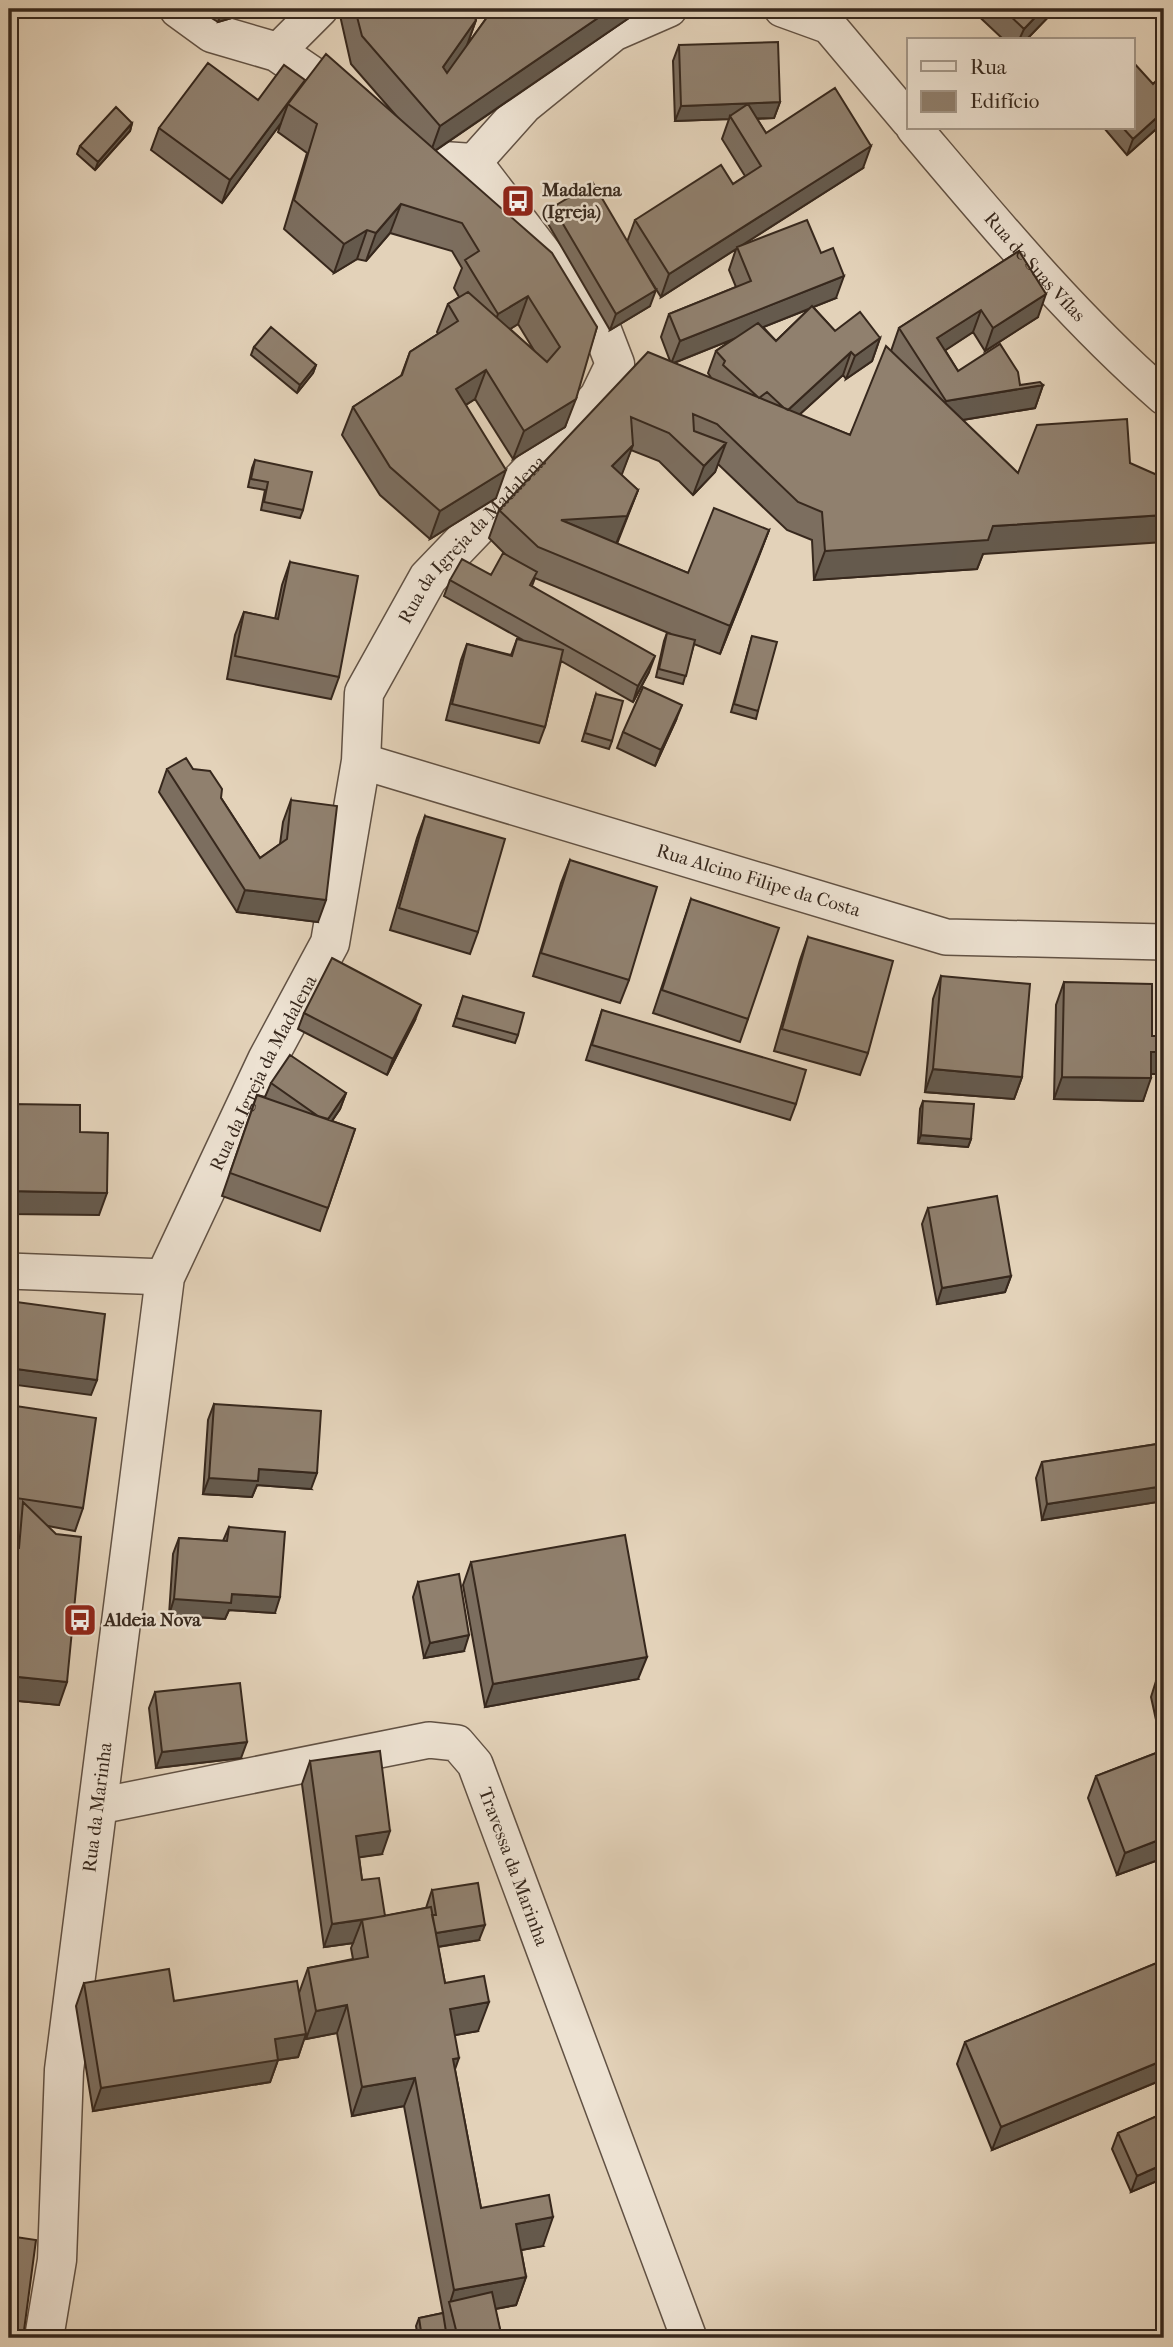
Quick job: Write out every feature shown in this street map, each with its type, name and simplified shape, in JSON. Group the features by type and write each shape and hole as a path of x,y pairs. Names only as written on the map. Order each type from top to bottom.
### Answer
{"street":[{"path":"179,9 212,33 277,52 331,88 427,160 473,163 524,106 614,33 669,9"},
{"path":"277,52 320,9"},
{"path":"782,9 829,26 907,119"},
{"name":"Rua de Suas Vílas","path":"916,130 980,206 1116,355 1164,397"},
{"name":"Rua da Igreja da Madalena","path":"164,1277 267,1060 330,943 361,761 364,693 428,578 599,397 615,364 603,333 473,163"},
{"name":"Rua Alcino Filipe da Costa","path":"361,761 946,937 1164,942"},
{"path":"9,1271 164,1277"},
{"name":"Rua da Marinha","path":"44,2338 57,2260 64,2070 164,1277"},
{"name":"Travessa da Marinha","path":"99,1806 429,1740 457,1743 475,1764 689,2338"}],"building":[{"path":"355,9 470,9 476,20 443,67 447,73 493,9 611,9 440,126 362,36"},
{"path":"1003,9 1043,9 1024,29"},
{"path":"778,42 780,102 681,106 679,45"},
{"path":"326,54 552,253 597,327 576,399 524,431 486,370 456,389 506,470 440,511 390,467 353,407 402,375 410,352 458,321 448,304 468,292 547,362 560,347 528,296 498,314 465,260 479,251 462,223 401,204 376,233 367,230 344,244 294,200 317,124 288,104"},
{"path":"208,63 258,100 284,65 305,80 230,180 159,128"},
{"path":"1134,63 1153,84 1164,73 1164,111 1133,139 1125,130 1134,130"},
{"path":"835,88 871,146 669,274 635,220 721,165 733,184 761,166 730,116 748,104 766,133"},
{"path":"116,107 132,123 98,162 80,146"},
{"path":"593,183 656,290 616,314 553,207"},
{"path":"807,220 821,253 833,248 844,276 680,341 669,314 751,281 737,247"},
{"path":"1019,251 1046,294 993,328 981,310 937,338 958,371 1000,344 1018,372 1020,385 1040,382 1043,385 946,401 899,328"},
{"path":"812,306 835,331 860,312 880,338 855,356 851,352 788,410 767,392 759,398 723,365 725,361 716,351 758,323 776,341"},
{"path":"271,327 316,365 300,385 254,347"},
{"path":"886,346 1018,473 1037,425 1127,419 1130,463 1164,478 1164,515 993,526 988,540 825,551 822,512 798,502 717,424 693,414 694,431 726,443 704,466 669,433 631,417 633,445 612,466 638,490 627,516 561,520 688,573 714,508 769,530 730,626 538,547 499,510 648,352 850,435"},
{"path":"255,460 312,472 303,510 264,502 268,482 251,479"},
{"path":"503,553 537,572 530,585 655,656 638,686 450,580 462,559 491,575"},
{"path":"290,562 358,576 339,677 235,656 244,612 278,619"},
{"path":"667,633 695,640 686,676 659,669"},
{"path":"752,636 777,642 758,711 734,704"},
{"path":"517,639 563,650 545,727 452,704 467,644 512,656"},
{"path":"643,687 682,705 661,750 623,732"},
{"path":"596,694 623,701 612,741 585,733"},
{"path":"186,758 193,769 210,771 222,789 221,798 260,858 287,839 291,800 337,806 326,900 245,890 167,769"},
{"path":"425,816 505,839 478,932 399,908"},
{"path":"570,860 657,887 629,980 541,953"},
{"path":"691,899 779,928 748,1019 662,990"},
{"path":"808,937 893,961 868,1053 782,1029"},
{"path":"332,958 421,1005 393,1059 304,1013"},
{"path":"941,976 1030,984 1022,1077 933,1069"},
{"path":"1064,982 1152,984 1152,1036 1164,1036 1164,1052 1151,1052 1151,1078 1062,1077"},
{"path":"463,996 524,1013 518,1035 456,1018"},
{"path":"602,1010 806,1070 796,1104 592,1045"},
{"path":"290,1055 346,1093 328,1119 318,1116 271,1083"},
{"path":"257,1095 355,1129 328,1208 230,1173"},
{"path":"923,1101 974,1104 971,1139 921,1135"},
{"path":"9,1104 80,1105 80,1132 108,1133 107,1193 9,1191"},
{"path":"997,1196 1011,1276 942,1288 928,1208"},
{"path":"9,1301 105,1314 97,1380 9,1368"},
{"path":"214,1404 321,1411 317,1473 259,1469 258,1481 209,1478"},
{"path":"9,1405 96,1418 83,1508 9,1497"},
{"path":"1164,1443 1164,1486 1047,1504 1042,1462"},
{"path":"23,1502 56,1534 81,1537 67,1682 9,1676 9,1547 19,1548"},
{"path":"229,1527 285,1532 280,1597 232,1594 231,1603 174,1599 179,1538 227,1541"},
{"path":"625,1535 647,1657 493,1684 471,1562"},
{"path":"459,1574 469,1635 430,1643 418,1582"},
{"path":"1164,1679 1164,1716 1156,1681"},
{"path":"240,1683 247,1742 162,1752 155,1692"},
{"path":"1164,1750 1164,1838 1125,1853 1096,1776"},
{"path":"380,1751 390,1831 356,1836 362,1880 379,1878 385,1916 332,1924 310,1761"},
{"path":"478,1883 485,1925 436,1933 432,1915 436,1915 432,1890"},
{"path":"431,1907 445,1983 484,1976 489,2002 450,2009 459,2058 453,2059 481,2208 549,2195 553,2217 516,2224 526,2277 454,2290 415,2078 362,2087 347,2005 316,2011 308,1968 368,1957 362,1920"},
{"path":"9,1923 18,1924 10,1988 9,1988"},
{"path":"1164,1960 1164,2060 1001,2127 965,2042"},
{"path":"169,1969 174,2001 297,1981 306,2034 275,2039 278,2060 101,2088 84,1983"},
{"path":"1164,2113 1164,2164 1137,2176 1118,2133"},
{"path":"9,2236 36,2240 23,2338 9,2338"},
{"path":"492,2292 502,2338 458,2338 449,2302"},
{"path":"443,2313 447,2338 422,2338 419,2318"}],"place":[{"name":"Madalena (Igreja)","path":"518,201"},
{"name":"Aldeia Nova","path":"80,1620"}]}
